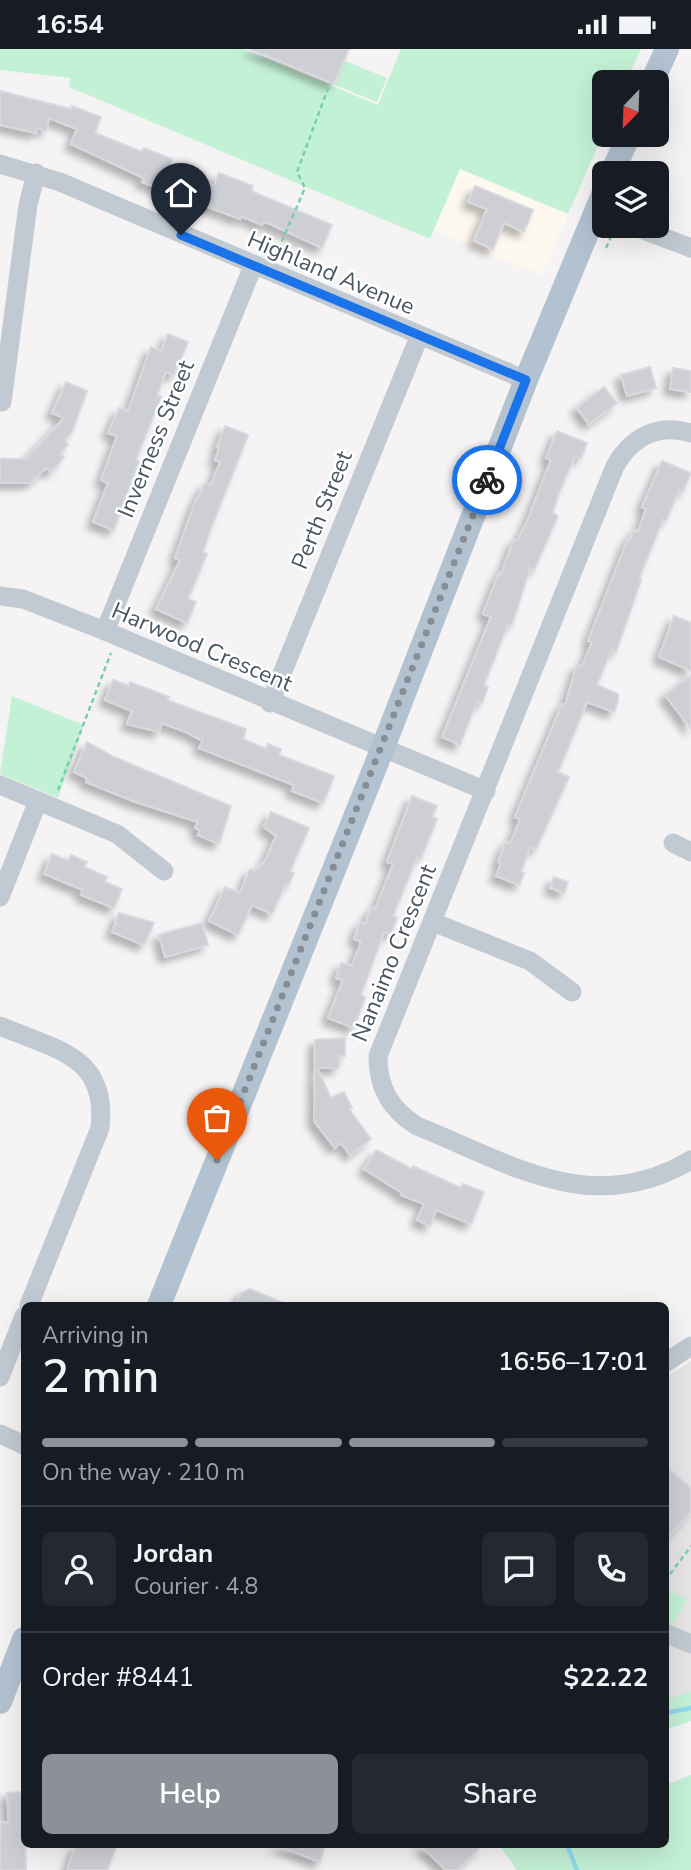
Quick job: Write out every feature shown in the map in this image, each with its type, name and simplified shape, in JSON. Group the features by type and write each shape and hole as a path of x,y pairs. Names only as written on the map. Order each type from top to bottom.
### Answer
{"main road":[{"path":"657,70 667,49"},
{"path":"160,1302 382,750 526,380 592,227"},
{"path":"0,1702 21,1647"}],"street":[{"name":"Highland Avenue","path":"0,164 36,173 526,380"},
{"path":"2,402 29,205 36,173"},
{"path":"665,238 691,248"},
{"name":"Inverness Street","path":"111,634 261,270"},
{"name":"Perth Street","path":"270,702 419,337"},
{"name":"Nanaimo Crescent","path":"691,433 672,428 654,431 634,440 615,466 378,1056 378,1077 399,1115 417,1126 536,1174 580,1187 631,1185 691,1160"},
{"name":"Harwood Crescent","path":"0,596 23,599 111,634 382,750"},
{"path":"382,750 486,791"},
{"path":"0,785 117,834 164,871"},
{"path":"0,897 45,803"},
{"path":"673,843 691,852"},
{"path":"433,922 530,961 572,992"},
{"path":"0,1026 76,1059 94,1076 103,1103 100,1128 30,1302"},
{"path":"0,1377 21,1324"},
{"path":"669,1360 691,1346"},
{"path":"0,1434 21,1444"},
{"path":"669,1635 691,1644"}],"path":[{"path":"261,270 305,188 297,172 330,83"},
{"path":"606,247 610,238"},
{"path":"45,803 111,634"},
{"path":"669,1576 691,1546"}],"shaded area":[{"path":"460,169 568,214 542,275 433,230"},
{"path":"691,1361 691,1692 669,1699 669,1375"}],"green space":[{"path":"0,49 243,49 378,105 401,49 641,49 631,70 592,70 592,147 597,147 568,214 460,169 430,239 69,87 71,78 0,70"},
{"path":"345,61 387,78 377,102 335,85"},
{"path":"12,696 84,725 58,798 0,774"},
{"path":"669,1589 687,1600 669,1628"},
{"path":"691,1692 691,1721 669,1729 669,1699"},
{"path":"691,1775 691,1870 517,1870 501,1848 669,1848 669,1783"}],"building":[{"path":"250,49 349,49 334,84"},
{"path":"0,91 71,109 72,106 101,117 95,133 142,152 144,148 172,159 169,168 214,186 219,173 253,186 251,191 332,225 322,248 268,223 264,222 262,225 241,216 240,219 142,182 144,178 71,144 77,129 49,118 46,131 37,128 36,133 0,125"},
{"path":"475,186 533,210 524,232 504,223 493,249 474,241 487,209 468,202"},
{"path":"168,334 188,342 174,375 166,372 157,395 161,397 136,460 139,461 114,530 93,522 108,483 101,480 117,436 108,433 119,408 128,411 151,347 161,351"},
{"path":"650,367 656,388 627,396 621,375"},
{"path":"673,368 691,371 691,392 670,389"},
{"path":"66,382 87,391 72,432 65,439 68,445 60,454 64,457 51,472 46,468 30,483 0,483 0,459 26,459 64,418 52,413"},
{"path":"604,387 617,403 589,424 577,408"},
{"path":"225,426 248,435 203,552 207,554 188,599 196,602 187,623 156,609 180,560 175,558 194,505 205,483 211,485 220,462 215,460"},
{"path":"557,431 587,443 581,458 575,456 558,495 553,513 558,516 534,570 530,568 512,625 508,624 484,685 488,687 482,703 477,701 460,745 442,737 491,617 483,614 514,540 517,541 526,524 551,460 546,458"},
{"path":"662,461 691,473 683,492 679,490 666,521 663,519 639,579 641,580 616,652 611,650 597,685 618,694 618,701 614,712 587,702 558,772 569,777 536,849 530,847 519,885 496,876 501,863 498,862 506,842 510,844 520,819 515,817 562,704 565,705 577,665 582,667 592,642 588,641 628,539 630,540 634,530 638,532 646,509 642,507"},
{"path":"674,616 691,623 691,671 659,657"},
{"path":"691,675 691,729 665,695"},
{"path":"113,680 129,686 130,682 169,697 167,700 246,729 243,739 266,749 268,744 281,749 279,755 334,776 323,803 292,791 294,785 199,748 203,741 186,732 162,723 159,732 127,724 132,711 105,700"},
{"path":"87,742 114,757 231,806 219,844 198,835 200,830 195,828 198,822 86,782 87,778 74,772"},
{"path":"412,796 437,806 432,817 437,819 421,858 417,857 393,916 397,918 391,934 384,932 361,995 365,997 354,1028 328,1018 343,980 336,978 341,963 352,966 361,942 354,939 360,922 365,924 371,908 375,909 393,864 387,862"},
{"path":"271,812 309,828 290,871 294,873 289,884 286,883 272,914 252,905 238,935 209,921 225,887 240,893 250,869 255,871 265,861 276,836 264,827"},
{"path":"52,854 68,861 71,855 87,862 84,867 107,877 105,882 122,889 114,908 81,895 83,890 44,874"},
{"path":"554,877 568,882 564,893 550,888"},
{"path":"119,913 154,923 144,945 112,932"},
{"path":"202,923 208,945 165,957 159,935"},
{"path":"345,1038 345,1056 339,1056 339,1068 317,1068 331,1098 344,1092 352,1108 349,1109 371,1139 350,1155 341,1143 335,1148 314,1121 315,1040"},
{"path":"376,1150 412,1169 413,1166 461,1188 463,1184 484,1192 471,1224 436,1210 430,1226 417,1220 424,1204 401,1195 402,1193 364,1169"},
{"path":"250,1289 281,1302 237,1302 241,1293"},
{"path":"669,1469 691,1488 691,1511 669,1536"},
{"path":"21,1792 21,1848 25,1848 26,1870 0,1870 0,1823 9,1822 7,1793"},
{"path":"75,1848 116,1848 107,1870 67,1870"},
{"path":"284,1848 324,1848 320,1862"},
{"path":"423,1848 479,1848 457,1870 446,1870"}],"waterway":[{"path":"669,1712 691,1708"},
{"path":"568,1848 577,1870"}],"way so far":[{"path":"217,1160 487,480"}],"route":[{"path":"181,235 526,380 487,480"}]}
